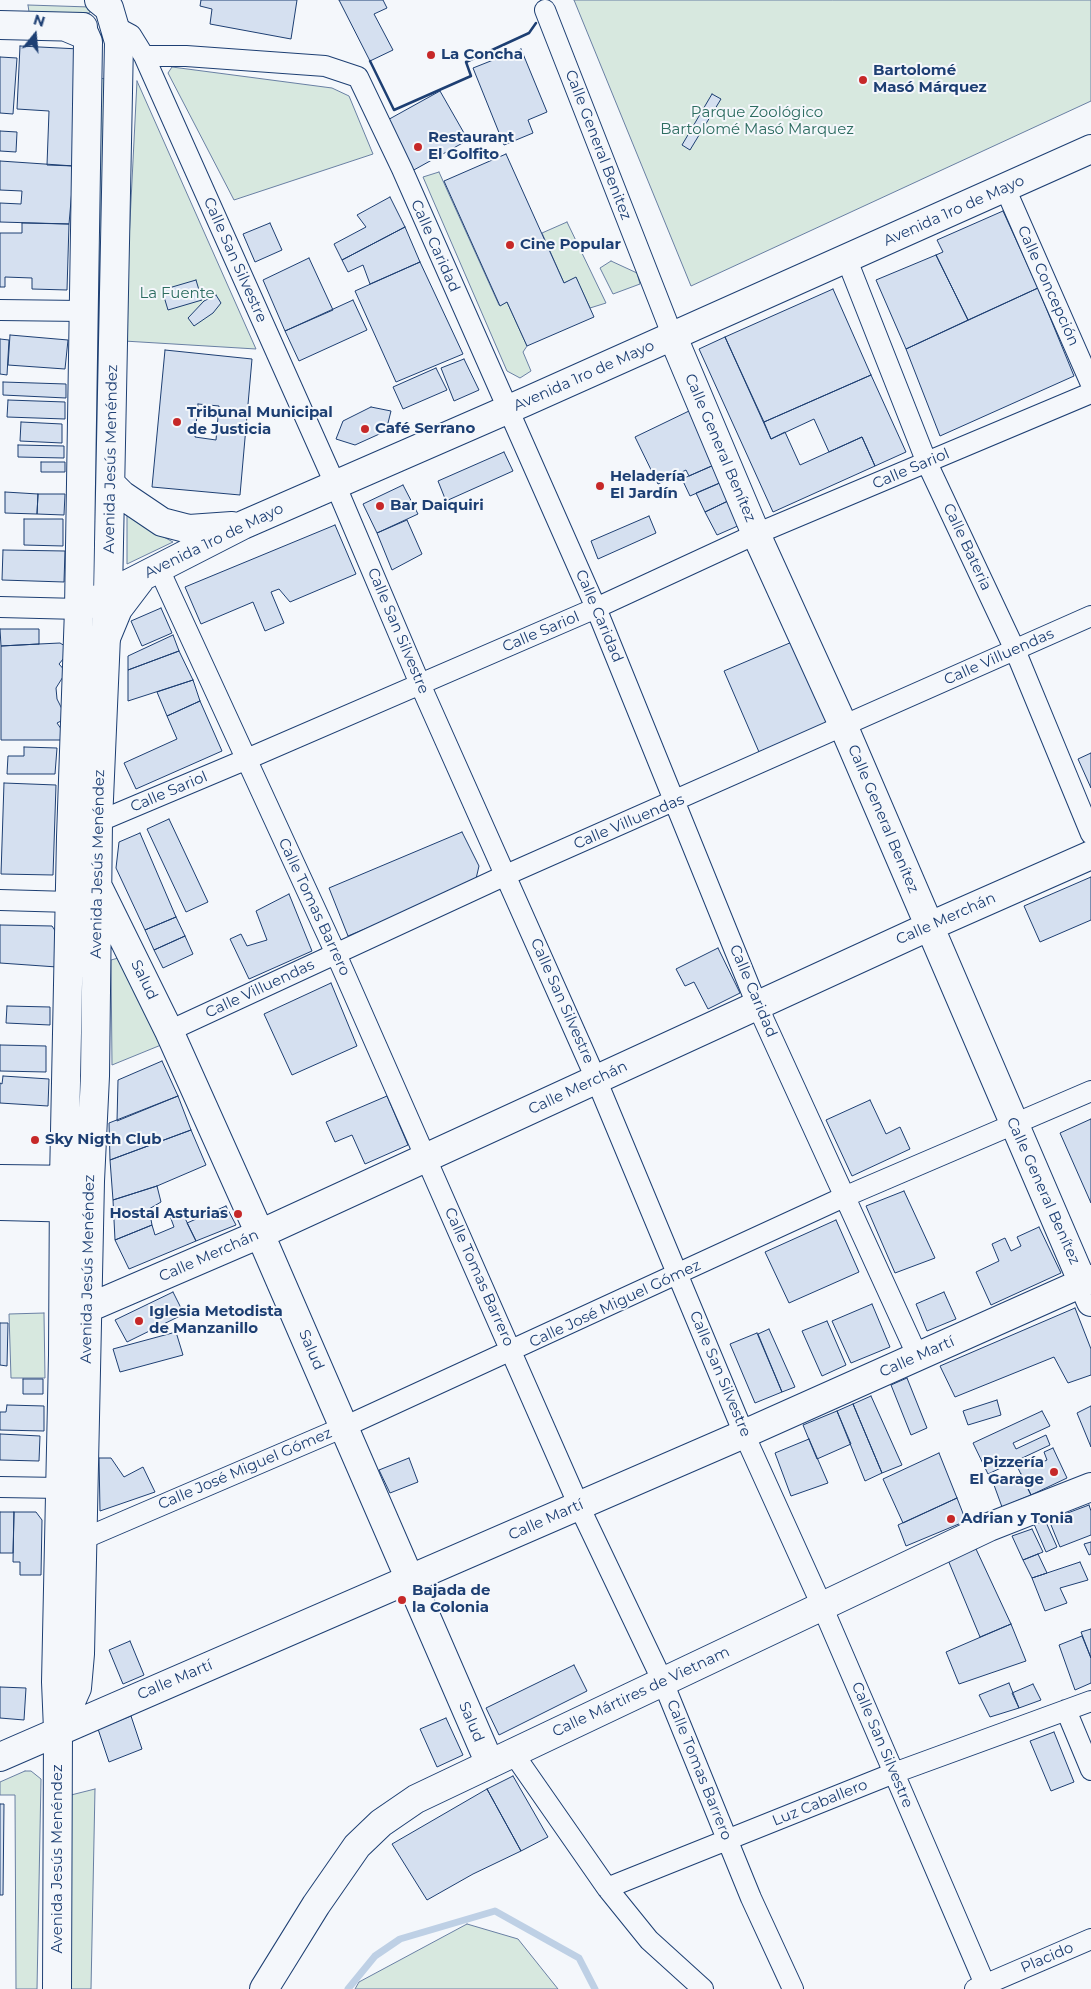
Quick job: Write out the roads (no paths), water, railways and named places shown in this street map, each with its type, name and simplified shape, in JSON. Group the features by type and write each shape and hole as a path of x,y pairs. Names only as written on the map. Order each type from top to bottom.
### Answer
{"main road":[{"name":"Avenida Jesús Menéndez","path":"77,1180 95,1076 98,822 111,484 119,42 109,8 99,0"},
{"path":"0,25 116,27"},
{"name":"Avenida Jesús Menéndez","path":"58,1730 76,1688 80,1654 83,1539 75,1314 77,1180 70,902 79,609 82,311 88,42 85,35 66,27"},
{"name":"Avenida 1ro de Mayo","path":"79,609 243,525 673,337 1091,149"},
{"name":"Calle General Benítez","path":"673,337 756,534 843,726 1014,1125 1088,1288"},
{"path":"111,484 122,495 162,522 189,529 243,525"},
{"path":"106,638 118,610 152,571"},
{"name":"Calle Merchán","path":"75,1314 260,1234 928,927 1091,855"},
{"name":"Salud","path":"97,885 169,1030 410,1580 501,1759"},
{"path":"0,1179 77,1180"},
{"path":"0,1206 76,1208"},
{"name":"Calle Martí","path":"0,1757 58,1730 410,1580 918,1357 1088,1288"},
{"name":"Avenida Jesús Menéndez","path":"57,1989 58,1730 56,1682 60,1488 75,1314"},
{"name":"Calle Mártires de Vietnam","path":"271,1984 316,1905 357,1846 382,1824 416,1800 989,1527 1091,1487"}],"street":[{"name":"Calle General Benitez","path":"544,10 673,337"},
{"name":"Calle San Silvestre","path":"116,27 131,35 144,56 335,484 420,684 596,1080 744,1434 822,1606 894,1773 982,1988"},
{"name":"Calle Caridad","path":"144,56 186,56 325,66 358,77 402,169 596,608 757,1005 918,1357"},
{"name":"Calle Concepción","path":"1005,188 1091,384"},
{"name":"Calle Bateria","path":"846,260 927,463 1015,650 1091,834"},
{"path":"0,310 82,311"},
{"name":"Calle Sariol","path":"71,832 247,760 596,608 756,534 1091,393"},
{"name":"Calle Tomas Barrero","path":"152,571 247,760 336,954 579,1506 662,1682 727,1840 793,1989"},
{"path":"0,607 79,609"},
{"name":"Calle Villuendas","path":"169,1030 506,875 676,802 1091,616"},
{"path":"0,900 70,902"},
{"name":"Calle José Miguel Gómez","path":"83,1539 344,1427 844,1197 1091,1091"},
{"path":"0,1487 60,1488"},
{"name":"Luz Caballero","path":"607,1888 894,1773 1091,1701"},
{"path":"1066,1710 1091,1770"},
{"name":"Salud","path":"501,1759 650,1940 702,1989"},
{"name":"Placido","path":"982,1988 1091,1939"}],"waterway":[{"path":"348,1989 375,1956 400,1939 495,1911 579,1958 595,1989"}],"place":[{"name":"La Concha","path":"431,55"},
{"name":"Bartolomé Masó Márquez","path":"863,80"},
{"name":"Restaurant El Golfito","path":"418,147"},
{"name":"Cine Popular","path":"510,245"},
{"name":"Tribunal Municipal de Justicia","path":"177,422"},
{"name":"Café Serrano","path":"365,429"},
{"name":"Heladería El Jardín","path":"600,486"},
{"name":"Bar Daiquiri","path":"380,506"},
{"name":"Sky Nigth Club","path":"35,1140"},
{"name":"Hostal Asturias","path":"238,1214"},
{"name":"Iglesia Metodista de Manzanillo","path":"139,1321"},
{"name":"Pizzería El Garage","path":"1054,1472"},
{"name":"Adrian y Tonia","path":"951,1519"},
{"name":"Bajada de la Colonia","path":"402,1600"}],"park label":[{"name":"Parque Zoológico Bartolomé Masó Marquez","path":"757,122"},
{"name":"La Fuente","path":"177,294"}]}
